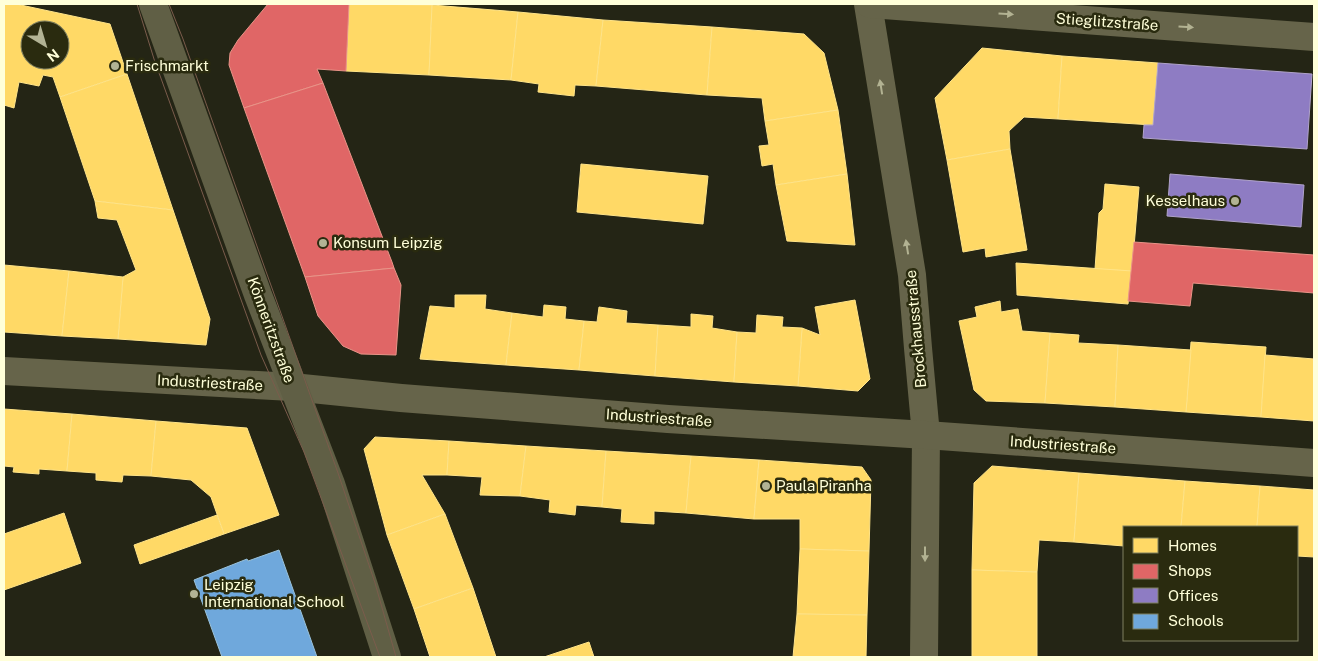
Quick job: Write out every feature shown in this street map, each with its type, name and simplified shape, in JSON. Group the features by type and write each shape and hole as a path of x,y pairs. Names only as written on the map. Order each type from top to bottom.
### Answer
{"main road":[{"name":"Könneritzstraße","path":"153,4 292,387 330,484 386,657"}],"street":[{"name":"Stieglitzstraße","path":"869,4 1314,37"},
{"name":"Brockhausstraße","path":"869,4 912,275 926,435 924,657"},
{"name":"Industriestraße","path":"4,371 292,387 648,418 926,435 1314,463"}],"building: Homes":[{"path":"4,4 16,4 110,24 127,74 60,97 53,77 43,75 39,86 19,82 14,108 4,105"},
{"path":"349,4 432,5 429,75 346,71"},
{"path":"432,5 518,12 511,80 429,75"},
{"path":"518,12 603,20 596,86 575,85 574,96 538,92 539,84 511,80"},
{"path":"603,20 712,27 707,95 596,86"},
{"path":"712,27 804,34 824,53 838,110 765,121 762,98 707,95"},
{"path":"982,48 1062,56 1058,119 1024,117 1009,131 1010,149 947,160 935,98"},
{"path":"1062,56 1158,63 1153,125 1058,119"},
{"path":"127,74 173,210 95,201 60,97"},
{"path":"838,110 847,174 776,185 773,164 762,166 759,146 769,145 765,121"},
{"path":"1010,149 1027,250 986,257 985,248 963,252 947,160"},
{"path":"581,164 708,176 703,224 577,212"},
{"path":"847,174 855,245 787,241 776,185"},
{"path":"1105,184 1139,187 1132,271 1095,269 1099,213 1103,209"},
{"path":"95,201 173,210 210,319 206,345 118,339 123,277 136,270 117,220 98,218"},
{"path":"1016,263 1132,271 1128,304 1017,295"},
{"path":"4,265 69,271 62,336 4,332"},
{"path":"69,271 123,277 118,339 62,336"},
{"path":"455,295 486,295 485,309 512,313 506,365 420,359 430,306 455,308"},
{"path":"855,300 870,379 858,391 798,386 802,328 820,335 815,307"},
{"path":"1000,301 1001,312 1018,309 1022,331 1050,333 1045,403 986,401 974,390 959,321 977,317 975,307"},
{"path":"544,305 566,307 565,319 584,321 579,370 506,365 512,313 543,317"},
{"path":"599,307 627,311 626,323 658,325 655,376 579,370 584,321 597,322"},
{"path":"691,314 713,316 712,328 737,332 734,382 655,376 658,325 691,327"},
{"path":"757,315 783,317 782,327 802,328 798,386 734,382 737,332 756,333"},
{"path":"1050,333 1079,335 1078,343 1118,345 1115,407 1045,403"},
{"path":"1191,342 1266,347 1261,417 1186,412"},
{"path":"1118,345 1191,350 1186,412 1115,407"},
{"path":"1265,355 1314,359 1314,421 1261,417"},
{"path":"4,409 72,414 67,471 39,469 39,474 13,472 14,467 4,466"},
{"path":"72,414 156,421 151,476 123,475 122,482 96,480 96,473 67,471"},
{"path":"156,421 247,428 279,515 224,534 211,497 191,480 151,476"},
{"path":"375,437 449,441 447,475 422,475 445,514 387,535 364,449"},
{"path":"449,441 526,446 520,496 480,495 482,477 447,475"},
{"path":"526,446 606,451 602,507 576,505 575,515 549,512 550,500 520,496"},
{"path":"606,451 691,456 686,513 654,511 654,524 621,522 622,509 602,507"},
{"path":"691,456 759,460 754,519 686,513"},
{"path":"759,460 862,467 871,480 869,551 800,549 800,519 754,519"},
{"path":"992,466 1079,473 1074,542 1039,540 1037,572 972,570 974,483"},
{"path":"1079,473 1185,481 1181,526 1123,526 1123,546 1074,542"},
{"path":"1185,481 1260,486 1257,526 1181,526"},
{"path":"1260,486 1314,490 1314,557 1298,556 1298,526 1257,526"},
{"path":"64,513 81,563 4,590 4,534"},
{"path":"445,514 473,588 414,609 387,535"},
{"path":"217,515 224,534 140,564 134,545"},
{"path":"800,549 869,551 867,615 797,614"},
{"path":"972,570 1037,572 1037,657 972,657"},
{"path":"473,588 496,657 430,657 414,609"},
{"path":"797,614 867,615 866,657 793,657"},
{"path":"589,642 594,657 544,657"}],"building: Shops":[{"path":"268,4 349,4 346,71 317,69 323,83 244,108 229,65 230,53 238,40"},
{"path":"323,83 394,268 305,277 244,108"},
{"path":"1134,242 1314,255 1314,293 1193,283 1190,306 1128,301"},
{"path":"394,268 401,285 396,355 361,354 343,346 318,316 305,277"}],"building: Offices":[{"path":"1158,63 1312,74 1307,149 1143,138 1144,125 1153,125"},
{"name":"Kesselhaus","path":"1170,174 1304,185 1301,227 1167,216"}],"building: Schools":[{"path":"279,550 317,657 222,657 194,580 247,559 248,561"}],"tram line":[{"path":"137,4 154,59 261,355 304,452 380,657"},
{"path":"169,4 338,473 375,583 396,657"}],"place":[{"name":"Frischmarkt","path":"115,66"},
{"name":"Kesselhaus","path":"1235,201"},
{"name":"Konsum Leipzig","path":"323,243"},
{"name":"Paula Piranha","path":"766,486"},
{"name":"Leipzig International School","path":"194,594"}]}
